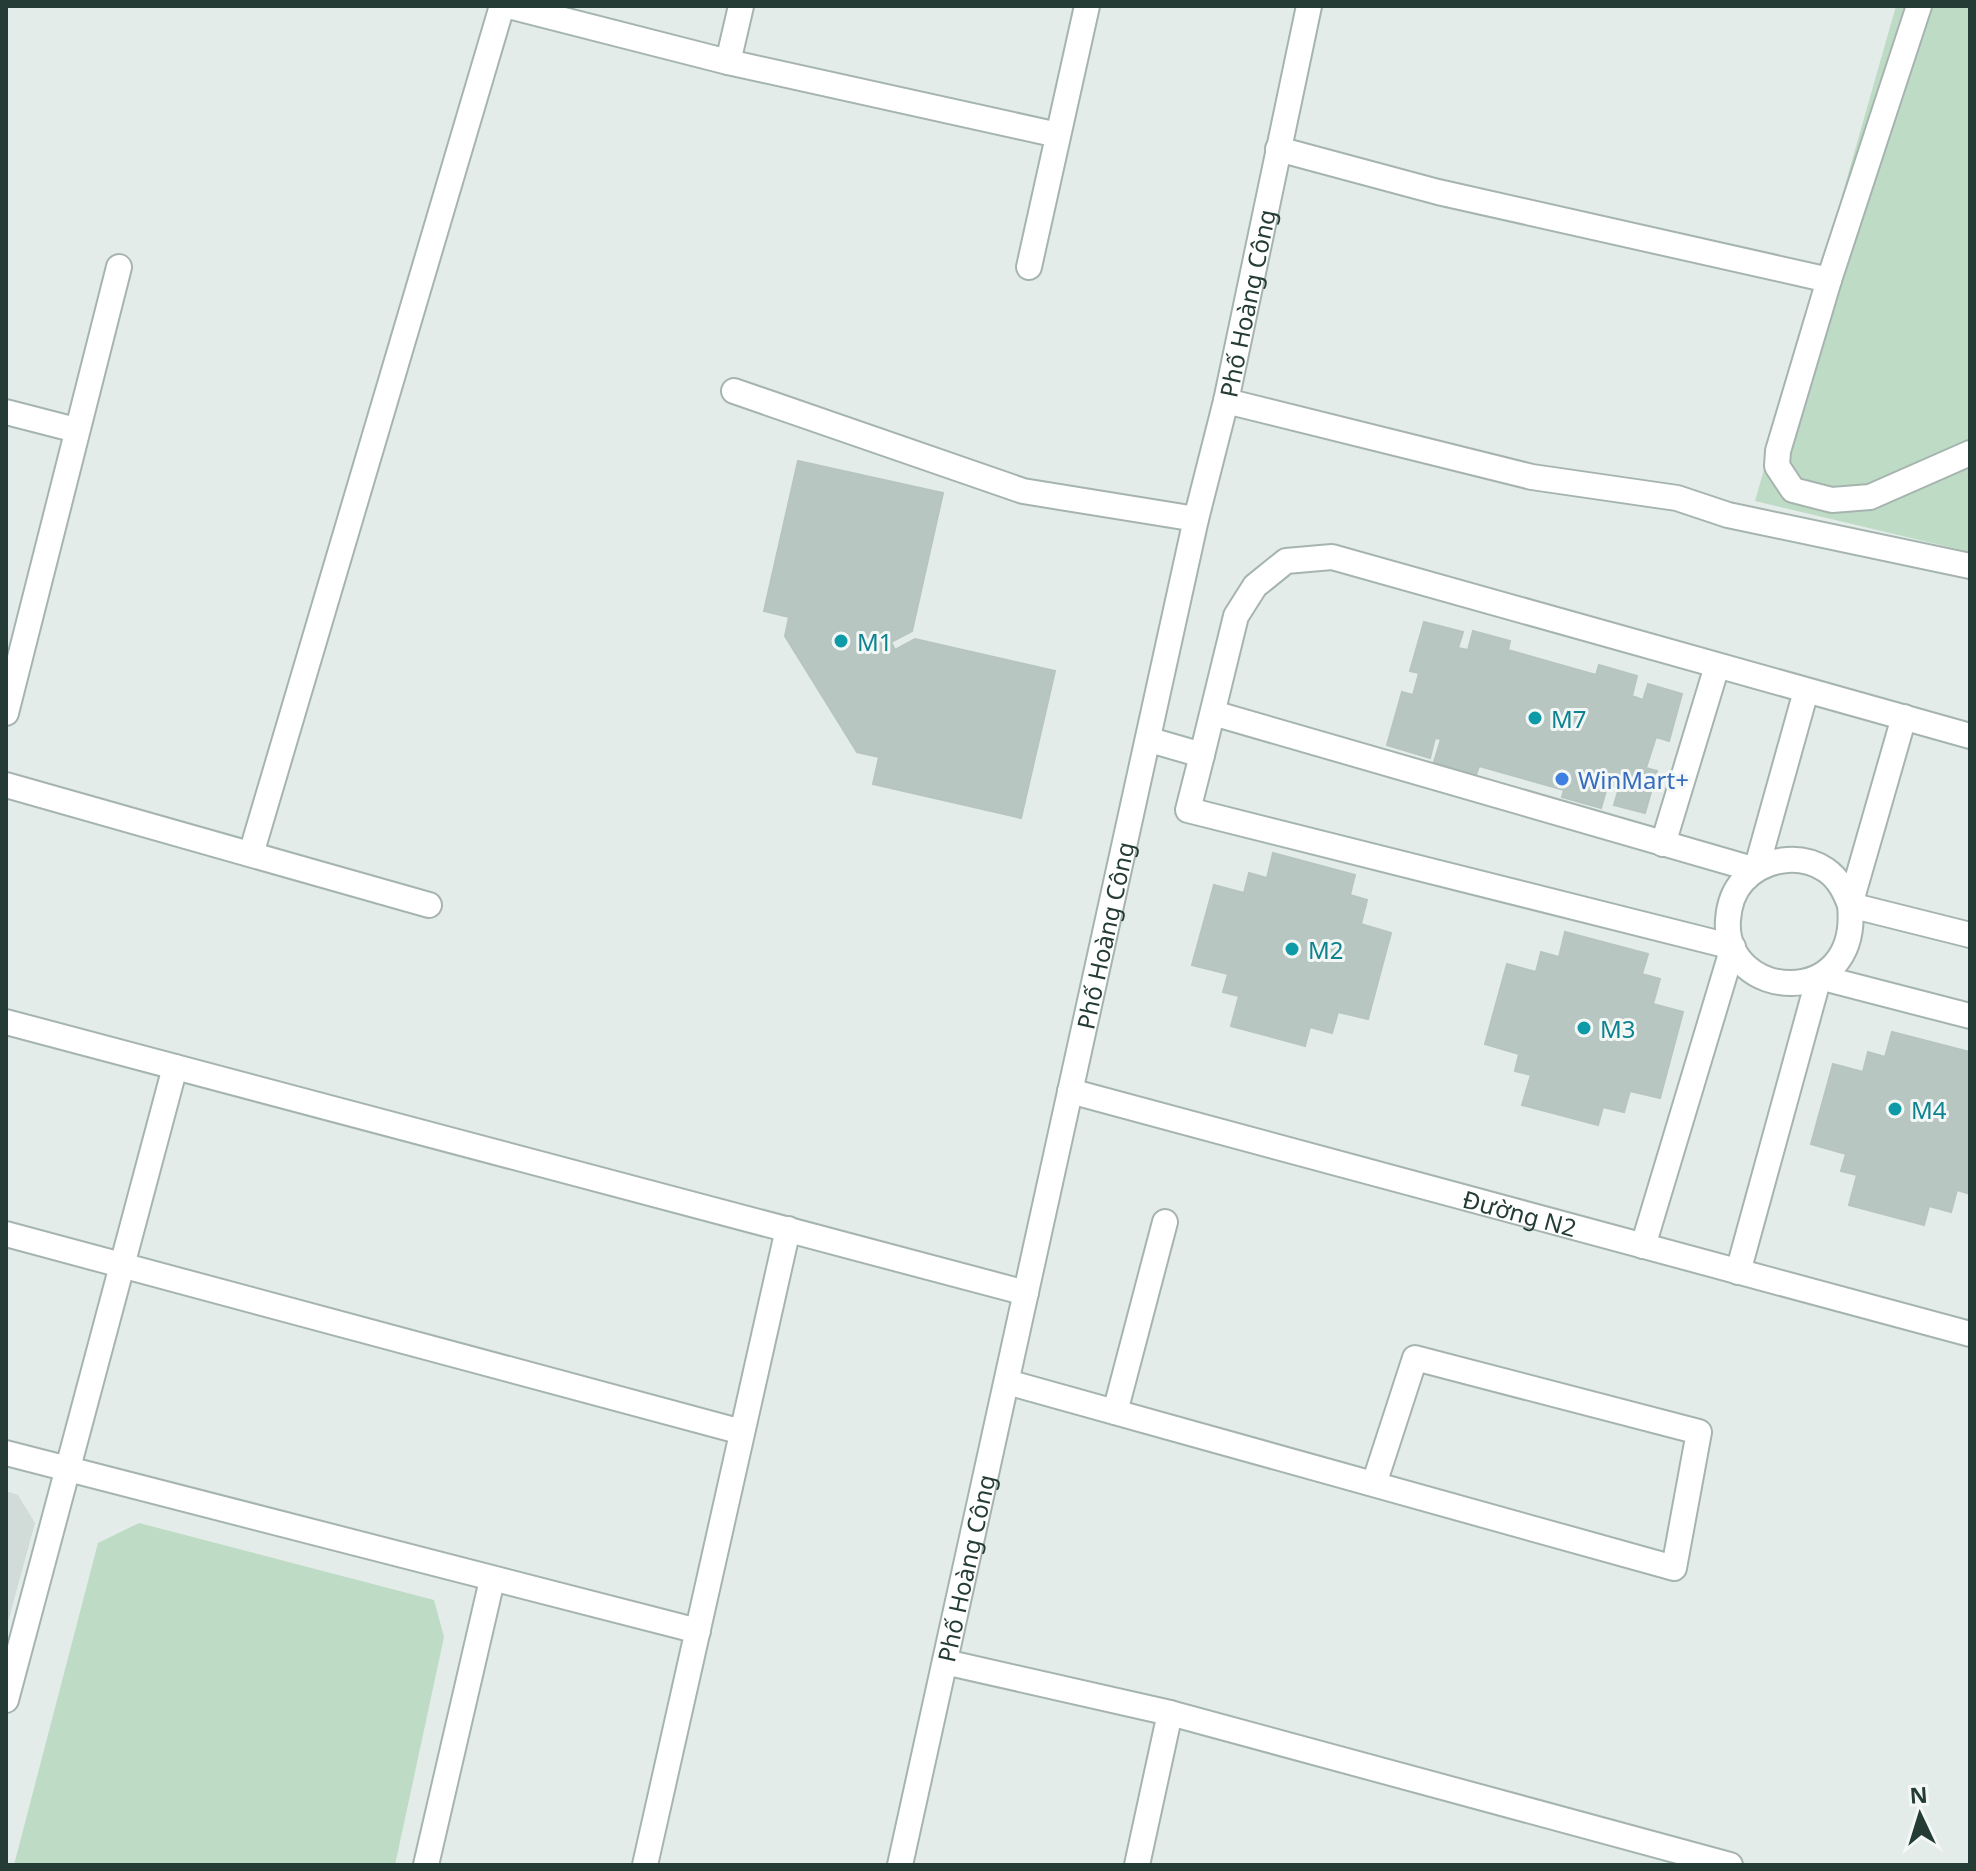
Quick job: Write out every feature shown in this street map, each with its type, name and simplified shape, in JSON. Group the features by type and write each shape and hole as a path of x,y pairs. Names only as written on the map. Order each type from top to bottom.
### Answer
{"street":[{"path":"251,854 502,6"},
{"path":"509,6 728,62 1058,135"},
{"path":"728,62 741,6"},
{"path":"1029,267 1087,6"},
{"name":"Phố Hoàng Công","path":"900,1865 1150,740 1196,519 1226,401 1309,6"},
{"path":"1919,6 1829,280 1778,451 1777,466 1793,490 1832,500 1870,497 1970,453"},
{"path":"1278,149 1438,192 1829,280"},
{"path":"6,713 119,267"},
{"path":"734,391 1023,491 1196,519"},
{"path":"1226,401 1532,477 1677,498 1728,515 1970,566"},
{"path":"6,412 76,430"},
{"path":"1733,947 1188,810 1236,616 1255,586 1286,561 1332,557 1970,736"},
{"path":"1663,844 1717,666"},
{"path":"1756,870 1806,691"},
{"path":"1213,713 1756,870"},
{"path":"1850,905 1904,717"},
{"path":"1150,740 1202,755"},
{"path":"6,785 429,905"},
{"path":"1786,859 1808,862 1827,871 1842,886 1850,905 1852,926 1848,946 1836,964 1819,977 1799,983 1779,983 1760,976 1744,964 1733,947 1728,928 1729,908 1736,889 1767,864 1786,859"},
{"path":"1850,905 1970,935"},
{"path":"1643,1246 1733,947"},
{"path":"1819,977 1970,1016"},
{"path":"1738,1272 1819,977"},
{"path":"6,1022 1026,1293"},
{"path":"6,1700 175,1067"},
{"name":"Đường N2","path":"1070,1091 1970,1334"},
{"path":"1115,1412 1165,1222"},
{"path":"645,1865 788,1229"},
{"path":"6,1234 742,1432"},
{"path":"1007,1382 1674,1568 1699,1432 1415,1358 1374,1484"},
{"path":"6,1453 698,1631"},
{"path":"426,1865 492,1580"},
{"path":"945,1662 1170,1713 1730,1865"},
{"path":"1137,1865 1170,1713"}],"shaded area":[{"path":"6,1491 18,1495 35,1523 6,1629"}],"green space":[{"path":"1896,6 1970,6 1970,552 1755,501"},
{"path":"139,1523 434,1600 444,1637 395,1865 14,1865 98,1543"}],"building":[{"name":"M1","path":"798,461 943,493 912,631 891,642 895,650 915,639 1055,671 1021,818 873,784 879,757 857,752 785,636 789,617 764,611"},
{"name":"M7","path":"1424,622 1463,632 1458,648 1468,650 1473,631 1510,641 1508,650 1596,675 1599,665 1637,676 1632,696 1643,700 1648,684 1682,694 1669,741 1656,737 1646,768 1657,771 1645,813 1614,805 1619,788 1608,784 1601,808 1562,797 1564,790 1479,766 1476,775 1434,762 1441,739 1435,738 1430,758 1387,745 1402,692 1413,695 1419,673 1410,671"},
{"name":"M2","path":"1273,853 1355,875 1350,895 1367,900 1361,924 1391,933 1368,1019 1338,1012 1332,1033 1310,1027 1305,1046 1231,1026 1239,996 1223,992 1228,974 1192,965 1214,885 1244,893 1249,873 1267,878"},
{"name":"M3","path":"1565,932 1648,954 1642,974 1660,979 1653,1004 1683,1012 1660,1098 1630,1091 1624,1112 1603,1107 1598,1125 1522,1105 1531,1075 1515,1071 1519,1054 1485,1044 1507,964 1536,972 1541,952 1559,957"},
{"name":"M4","path":"1892,1032 1970,1052 1970,1194 1957,1190 1951,1212 1929,1206 1924,1225 1849,1205 1857,1175 1841,1171 1846,1154 1811,1144 1833,1064 1863,1072 1868,1052 1885,1057"}],"place":[{"name":"M1","path":"841,641"},
{"name":"M7","path":"1535,718"},
{"name":"WinMart+","path":"1562,779"},
{"name":"M2","path":"1292,949"},
{"name":"M3","path":"1584,1028"},
{"name":"M4","path":"1895,1109"}]}
